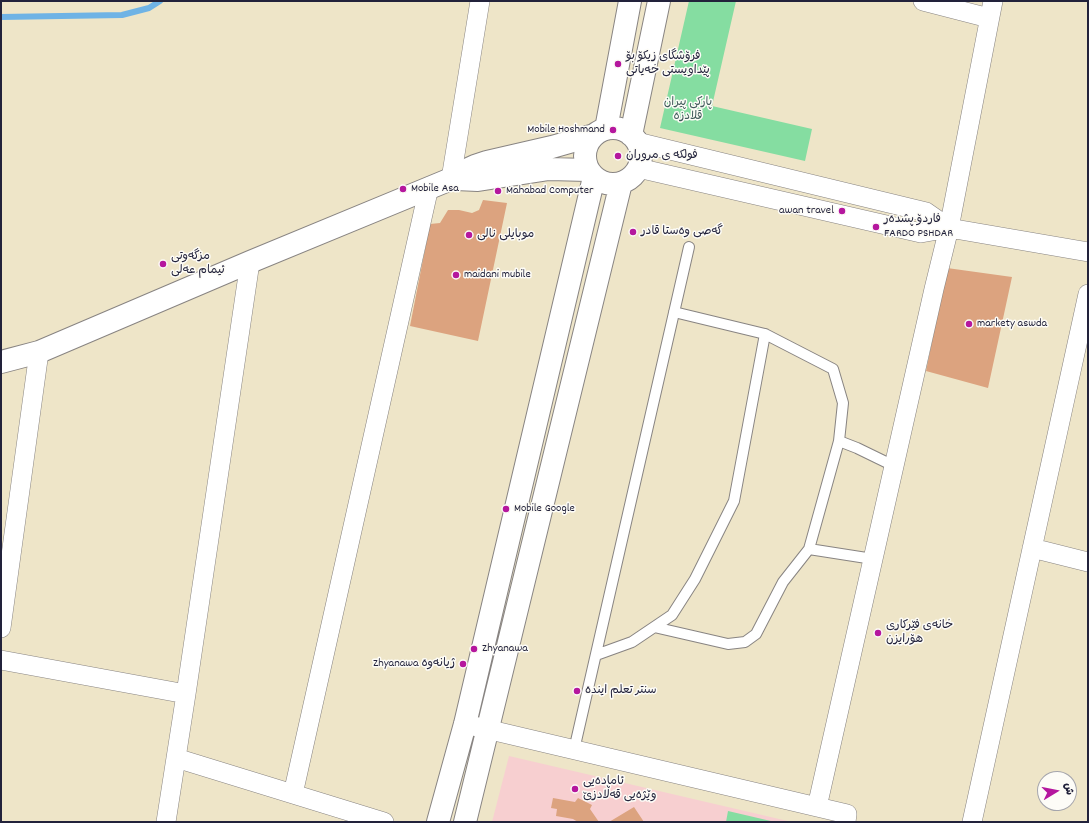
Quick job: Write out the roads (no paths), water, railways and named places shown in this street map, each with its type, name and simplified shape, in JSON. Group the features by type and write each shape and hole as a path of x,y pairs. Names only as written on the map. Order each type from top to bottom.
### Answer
{"main road":[{"path":"438,822 465,724 591,174 585,161 585,151 588,143 600,132 630,1"},
{"path":"451,179 478,180 549,169 591,174 607,184 621,183 629,179 638,168 641,155 634,138 659,1"},
{"path":"1,362 39,352 250,262 451,179 462,172 487,162 552,147 600,132 619,129 634,138"},
{"path":"465,822 621,183"}],"street":[{"path":"451,179 480,1"},
{"path":"817,807 949,228 991,10 923,1"},
{"path":"634,138 926,212 949,228"},
{"path":"638,168 920,232 949,228 1088,252"},
{"path":"294,794 429,187"},
{"path":"166,822 250,262"},
{"path":"972,822 1088,294"},
{"path":"1,628 39,352"},
{"path":"1032,548 1088,562"},
{"path":"1,660 186,694"},
{"path":"465,724 847,814 846,822"},
{"path":"176,758 384,822"}],"lane":[{"path":"574,750 689,247"},
{"path":"654,626 728,644 745,642 756,634 783,582 809,549 839,441 843,403 833,369 765,334 674,312"},
{"path":"596,655 632,642 672,615 695,579 734,501 765,334"},
{"path":"839,441 894,466"},
{"path":"809,549 873,559"}],"waterway":[{"path":"1,17 122,15 149,8 160,1"}],"place":[{"name":"فرۆشگای زیکۆ بۆ پێداویستی خەیاتی","path":"618,64"},
{"name":"Mobile Hoshmand","path":"613,130"},
{"name":"فولکه ی مروران","path":"618,156"},
{"name":"Mobile Asa","path":"403,189"},
{"name":"Mahabad Computer","path":"498,191"},
{"name":"awan travel","path":"842,211"},
{"name":"فاردۆ پشدەر FARDO PSHDAR","path":"876,227"},
{"name":"گەصی وەستا قادر","path":"633,232"},
{"name":"موبايلى نالى","path":"469,235"},
{"name":"مزگەوتی ئیمام عەلی","path":"163,264"},
{"name":"maidani mubile","path":"456,275"},
{"name":"markety aswda","path":"969,324"},
{"name":"Mobile Google","path":"506,509"},
{"name":"خانەی فێرکاری هۆرایزن","path":"878,633"},
{"name":"Zhyanawa","path":"474,649"},
{"name":"Zhyanawa ژیانەوە","path":"463,664"},
{"name":"سنتر تعلم اينده","path":"577,691"},
{"name":"ئامادەیی وێژەیی قەڵادزێ","path":"575,789"}],"park label":[{"name":"پارکی پیران قلادزه","path":"688,110"}]}
